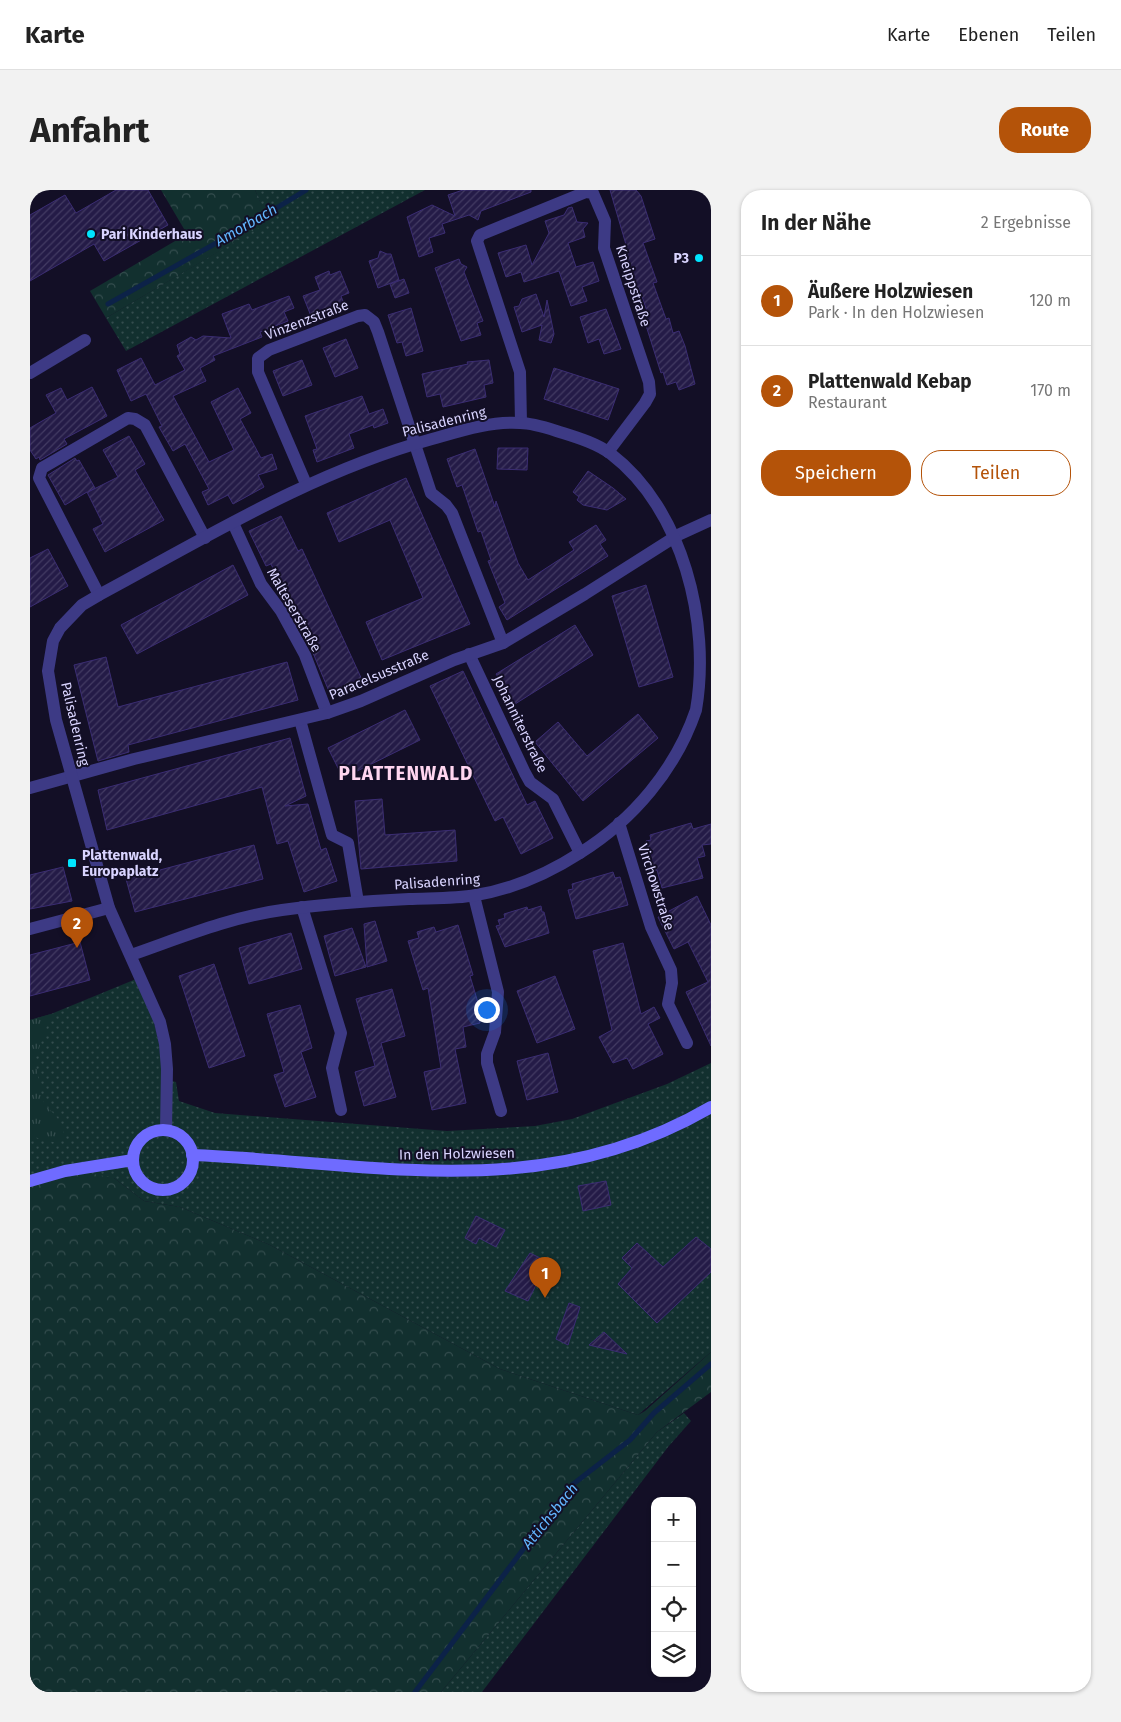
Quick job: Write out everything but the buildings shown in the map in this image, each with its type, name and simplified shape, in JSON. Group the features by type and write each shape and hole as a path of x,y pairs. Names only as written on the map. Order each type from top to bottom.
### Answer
{"street":[{"name":"Kneippstraße","path":"521,422 520,372 477,241 480,235 546,206 586,192 593,193 605,221 604,248 649,382 650,394 646,403 608,452"},
{"name":"Vinzenzstraße","path":"306,484 258,372 258,358 269,350 358,316 365,315 374,322 415,444"},
{"path":"30,372 85,340"},
{"path":"100,595 40,478 39,472 42,468 128,418 135,419 145,425 205,538"},
{"name":"Palisadenring","path":"131,956 223,924 275,910 358,902 474,896 524,881 580,853 619,823 645,798 666,772 684,741 700,696 705,656 705,629 685,550 678,534 640,481 608,452 579,438 521,422 491,424 415,444 344,467 306,484 82,605 60,628 52,641 48,663 52,701 109,908 160,1022 165,1044 168,1102 166,1130"},
{"path":"415,444 431,493 446,505 452,513 503,643"},
{"name":"Paracelsusstraße","path":"30,788 327,713 469,654 503,643 585,594 678,534 711,520"},
{"name":"Malteserstraße","path":"233,523 261,584 281,611 305,655 327,713"},
{"name":"Johanniterstraße","path":"469,654 530,782 552,799 580,853"},
{"path":"300,720 332,835 348,843 358,902"},
{"name":"Virchowstraße","path":"619,823 652,927 671,970 672,983 668,1004 687,1043"},
{"path":"474,896 498,992 495,1032 487,1054 487,1063 501,1110"},
{"path":"302,907 341,1032 332,1068 341,1110"},
{"path":"30,929 109,908"},
{"name":"In den Holzwiesen","path":"192,1155 418,1171 506,1169 550,1165 601,1152 649,1136 711,1107"},
{"path":"158,1130 166,1130 182,1137 189,1145 192,1155 191,1169 188,1176 177,1186 162,1190 152,1188 142,1181 135,1170 133,1160 134,1151 142,1138 158,1130"},
{"path":"30,1181 65,1171 133,1160"}],"green space":[{"path":"161,190 255,190 269,222 106,318 90,291 187,234"},
{"path":"255,190 425,190 126,351 106,318 268,222"},
{"path":"141,977 146,989 168,1080 176,1082 179,1101 215,1113 447,1131 535,1126 572,1119 667,1084 711,1063 711,1352 638,1415 500,1369 270,1245 180,1207 144,1201 114,1178 30,1186 30,1020 51,1014"},
{"path":"51,1014 35,1060 42,1100 58,1119 66,1138 57,1143 30,1136 30,1020"},
{"path":"83,1172 114,1178 144,1201 180,1207 270,1245 500,1369 638,1415 645,1411 711,1352 711,1392 657,1432 441,1692 30,1692 30,1186"},
{"path":"684,1413 691,1421 668,1447 482,1692 441,1692 657,1432"}],"waterway":[{"name":"Amorbach","path":"108,304 250,224 306,190"},
{"name":"Attichsbach","path":"415,1692 572,1485 630,1440 654,1413 711,1364"}],"place":[{"name":"Pari Kinderhaus","path":"91,234"},
{"name":"P3","path":"699,258"},
{"name":"Plattenwald, Europaplatz","path":"72,863"},
{"name":"Plattenwald Kebap","path":"77,948"},
{"name":"Äußere Holzwiesen","path":"545,1298"}],"district":[{"name":"PLATTENWALD","path":"406,773"}]}
